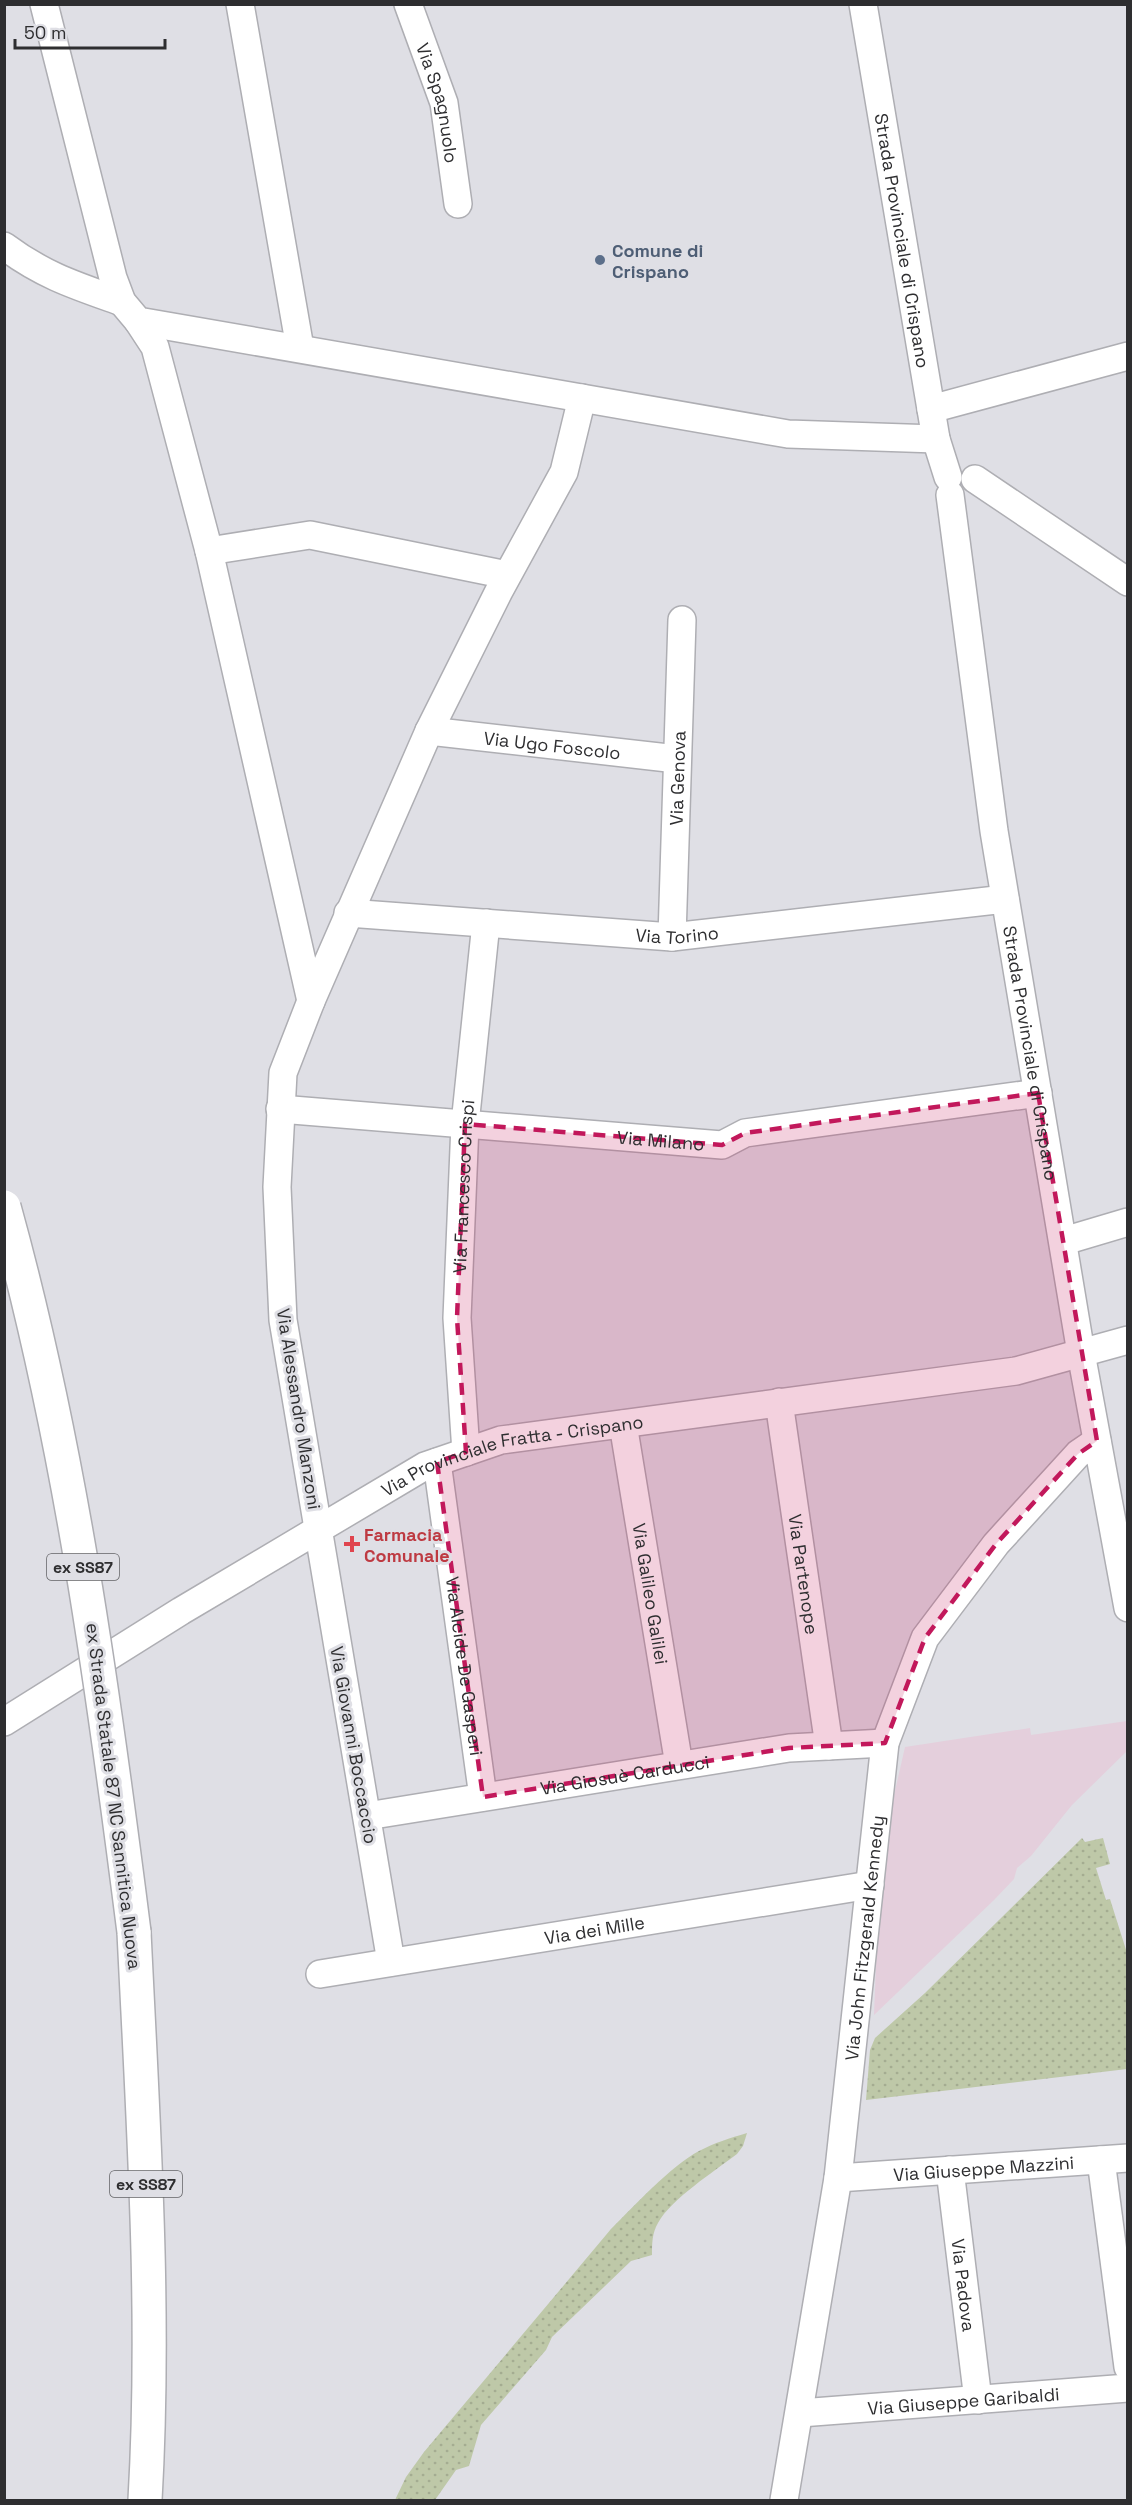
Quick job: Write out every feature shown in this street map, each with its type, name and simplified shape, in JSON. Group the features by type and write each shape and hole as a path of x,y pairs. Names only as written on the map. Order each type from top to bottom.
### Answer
{"highway":[{"name":"ex Strada Statale 87 NC Sannitica Nuova","path":"4,1208 67,1473 104,1695 134,1932 148,2210 149,2437 145,2500"}],"street":[{"path":"44,4 113,278 130,312 155,347 209,551 311,1001"},
{"path":"240,4 300,348"},
{"name":"Via Spagnuolo","path":"408,4 444,103 458,204"},
{"name":"Strada Provinciale di Crispano","path":"863,4 936,439 949,486 994,831 1081,1353 1128,1608"},
{"path":"4,246 44,272 130,312 300,348 788,434 936,439"},
{"path":"931,409 1128,356"},
{"name":"Via Alessandro Manzoni","path":"319,1528 283,1320 277,1187 283,1073 348,914 429,731 507,575 564,472 582,398"},
{"path":"949,486 963,500 974,492 975,479 1128,582"},
{"path":"209,551 310,535 507,575"},
{"name":"Via Genova","path":"672,937 681,620"},
{"name":"Via Ugo Foscolo","path":"429,731 677,759"},
{"name":"Via Torino","path":"348,914 672,937 1005,899"},
{"name":"Via Francesco Crispi","path":"466,1452 457,1318 465,1124 486,923"},
{"name":"Via Milano","path":"280,1109 722,1145 745,1133 1038,1093"},
{"path":"1064,1241 1128,1222"},
{"name":"Via Provinciale Fratta - Crispano","path":"4,1722 181,1611 425,1466 501,1440 1016,1371 1128,1340"},
{"name":"Via Partenope","path":"779,1402 829,1746"},
{"name":"Via Galileo Galilei","path":"623,1424 679,1766"},
{"name":"Via John Fitzgerald Kennedy","path":"784,2500 838,2178 885,1743 925,1638 996,1545 1078,1454 1097,1441"},
{"name":"Via Alcide De Gasperi","path":"437,1462 483,1797"},
{"name":"Via Giovanni Boccaccio","path":"319,1528 391,1962"},
{"name":"Via Giosuè Carducci","path":"367,1816 789,1748 885,1743"},
{"name":"Via dei Mille","path":"320,1974 870,1885"},
{"name":"Via Giuseppe Mazzini","path":"838,2178 1128,2158"},
{"path":"1101,2160 1128,2367"},
{"name":"Via Padova","path":"950,2170 978,2400"},
{"name":"Via Giuseppe Garibaldi","path":"800,2414 1128,2388"}],"highlighted area":[{"path":"1038,1093 1097,1441 1078,1454 996,1544 925,1638 885,1743 789,1748 483,1797 437,1462 466,1452 457,1318 465,1124 722,1145 745,1133"}],"shaded area":[{"path":"1127,1721 1127,1751 1072,1805 1031,1856 1017,1868 1014,1879 994,1900 874,2015 879,1892 885,1835 905,1747 1030,1728 1031,1735"}],"green space":[{"path":"1082,1838 1085,1842 1103,1838 1110,1864 1096,1868 1106,1900 1110,1899 1127,1953 1127,2069 866,2100 870,2050 875,2038 925,1993"},
{"path":"747,2133 743,2146 737,2154 694,2186 664,2214 655,2231 652,2255 631,2261 552,2337 546,2350 481,2425 469,2466 456,2470 435,2500 395,2500 406,2477 424,2452 611,2229 653,2187 688,2158 710,2146"}],"place":[{"name":"Comune di Crispano","path":"600,260"},
{"name":"Farmacia Comunale","path":"352,1544"}]}
